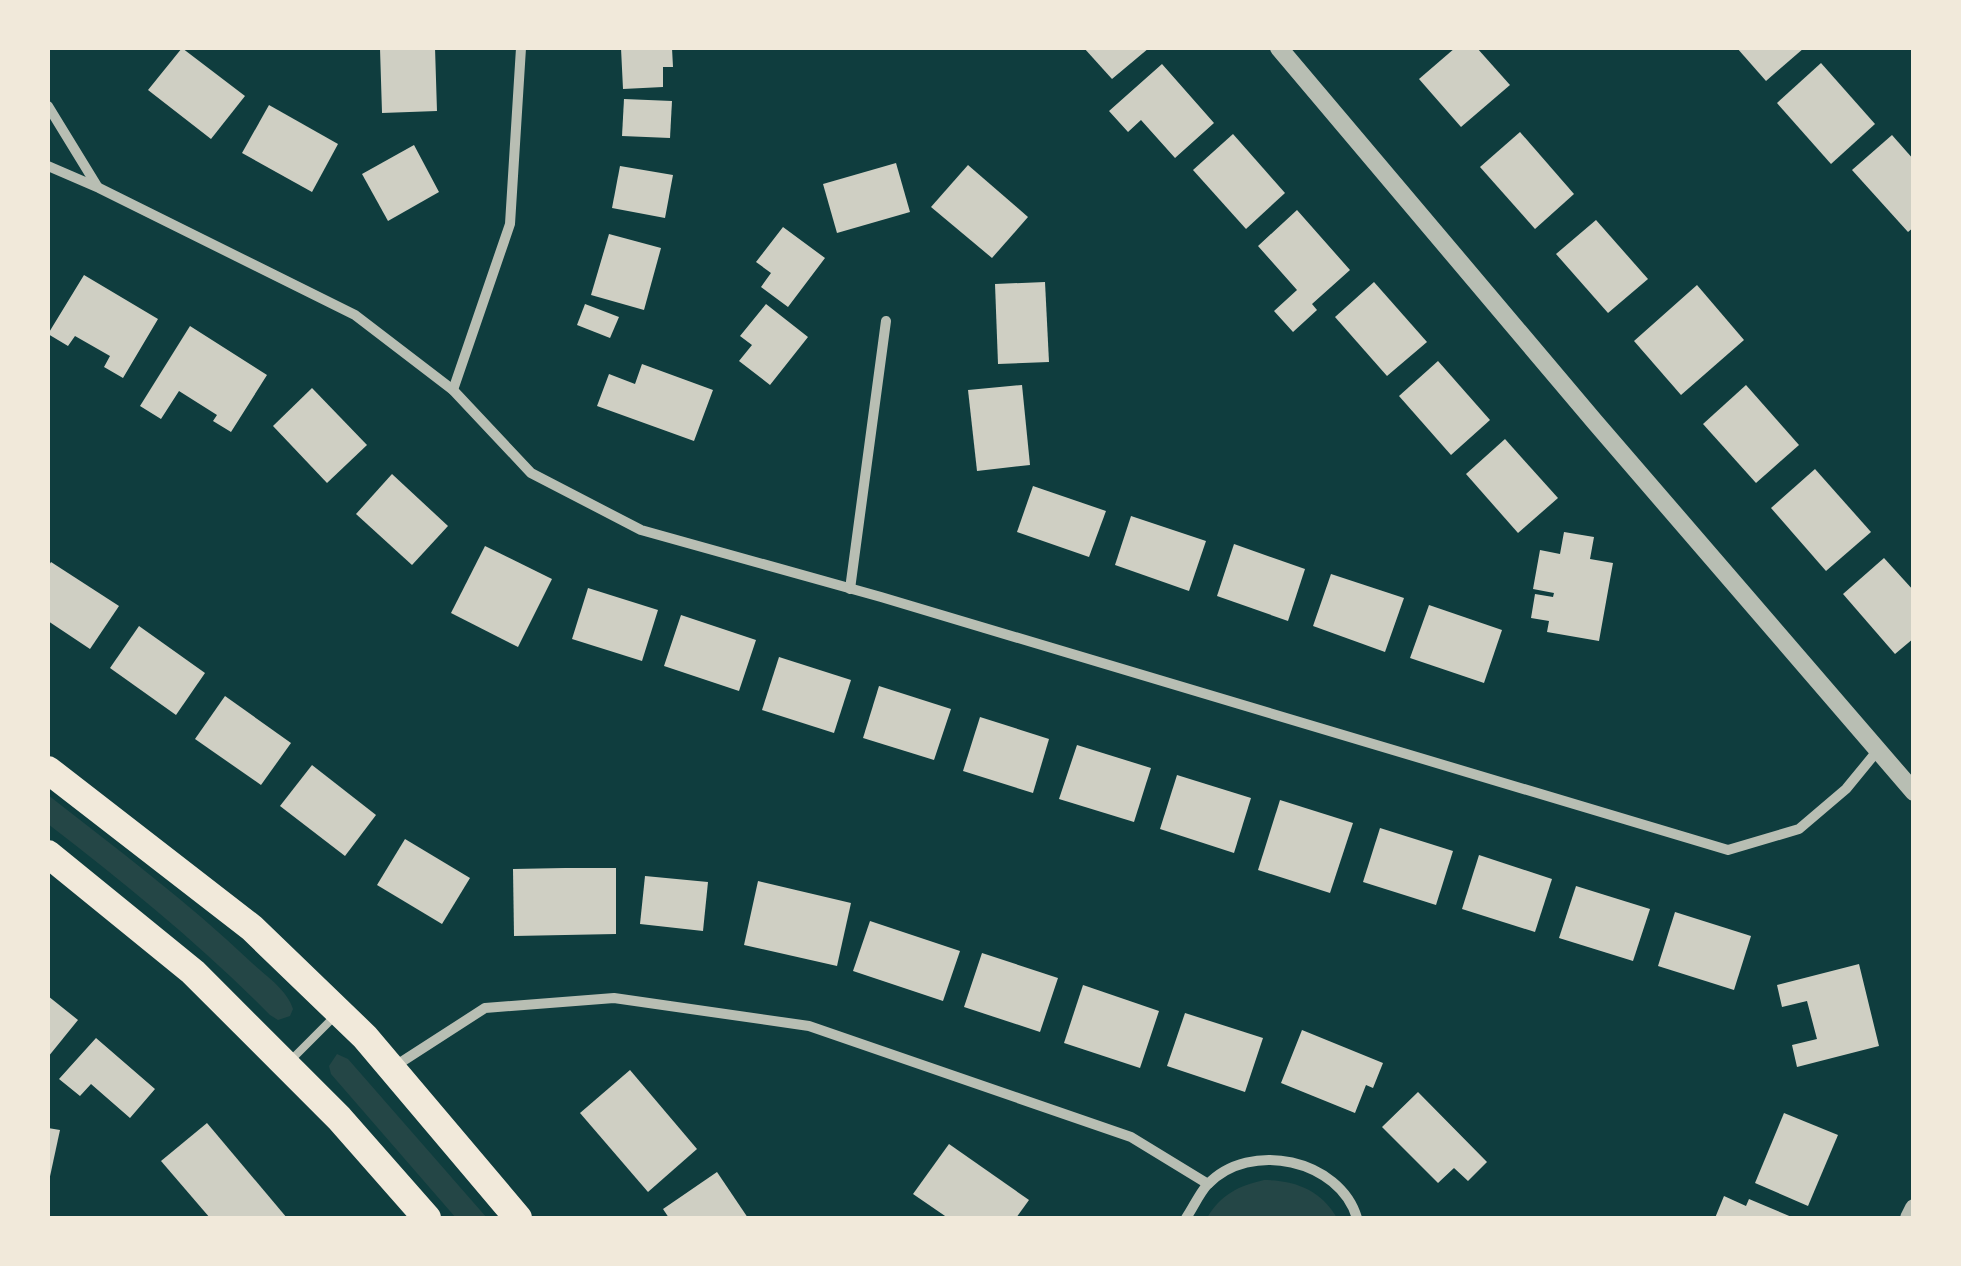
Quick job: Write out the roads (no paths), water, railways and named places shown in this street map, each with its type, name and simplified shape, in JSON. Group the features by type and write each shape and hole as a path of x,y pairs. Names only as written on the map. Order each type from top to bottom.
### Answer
{"highway":[{"path":"48,770 252,928 392,1068 518,1218"},
{"path":"48,854 193,972 339,1118 427,1218"}],"street":[{"path":"453,390 510,224 521,48"},
{"path":"1279,48 1914,792"},
{"path":"48,106 99,188"},
{"path":"48,166 355,315 453,390 531,474 641,530 1728,850 1799,829 1846,789 1878,750"},
{"path":"850,589 886,321"},
{"path":"392,1068 485,1008 614,998 673,1006 809,1026 1131,1137 1208,1184"},
{"path":"1186,1218 1208,1184 1238,1164 1280,1158 1325,1174 1353,1204 1357,1218"},
{"path":"1909,1218 1914,1208"}],"lane":[{"path":"286,1065 339,1012"}]}
